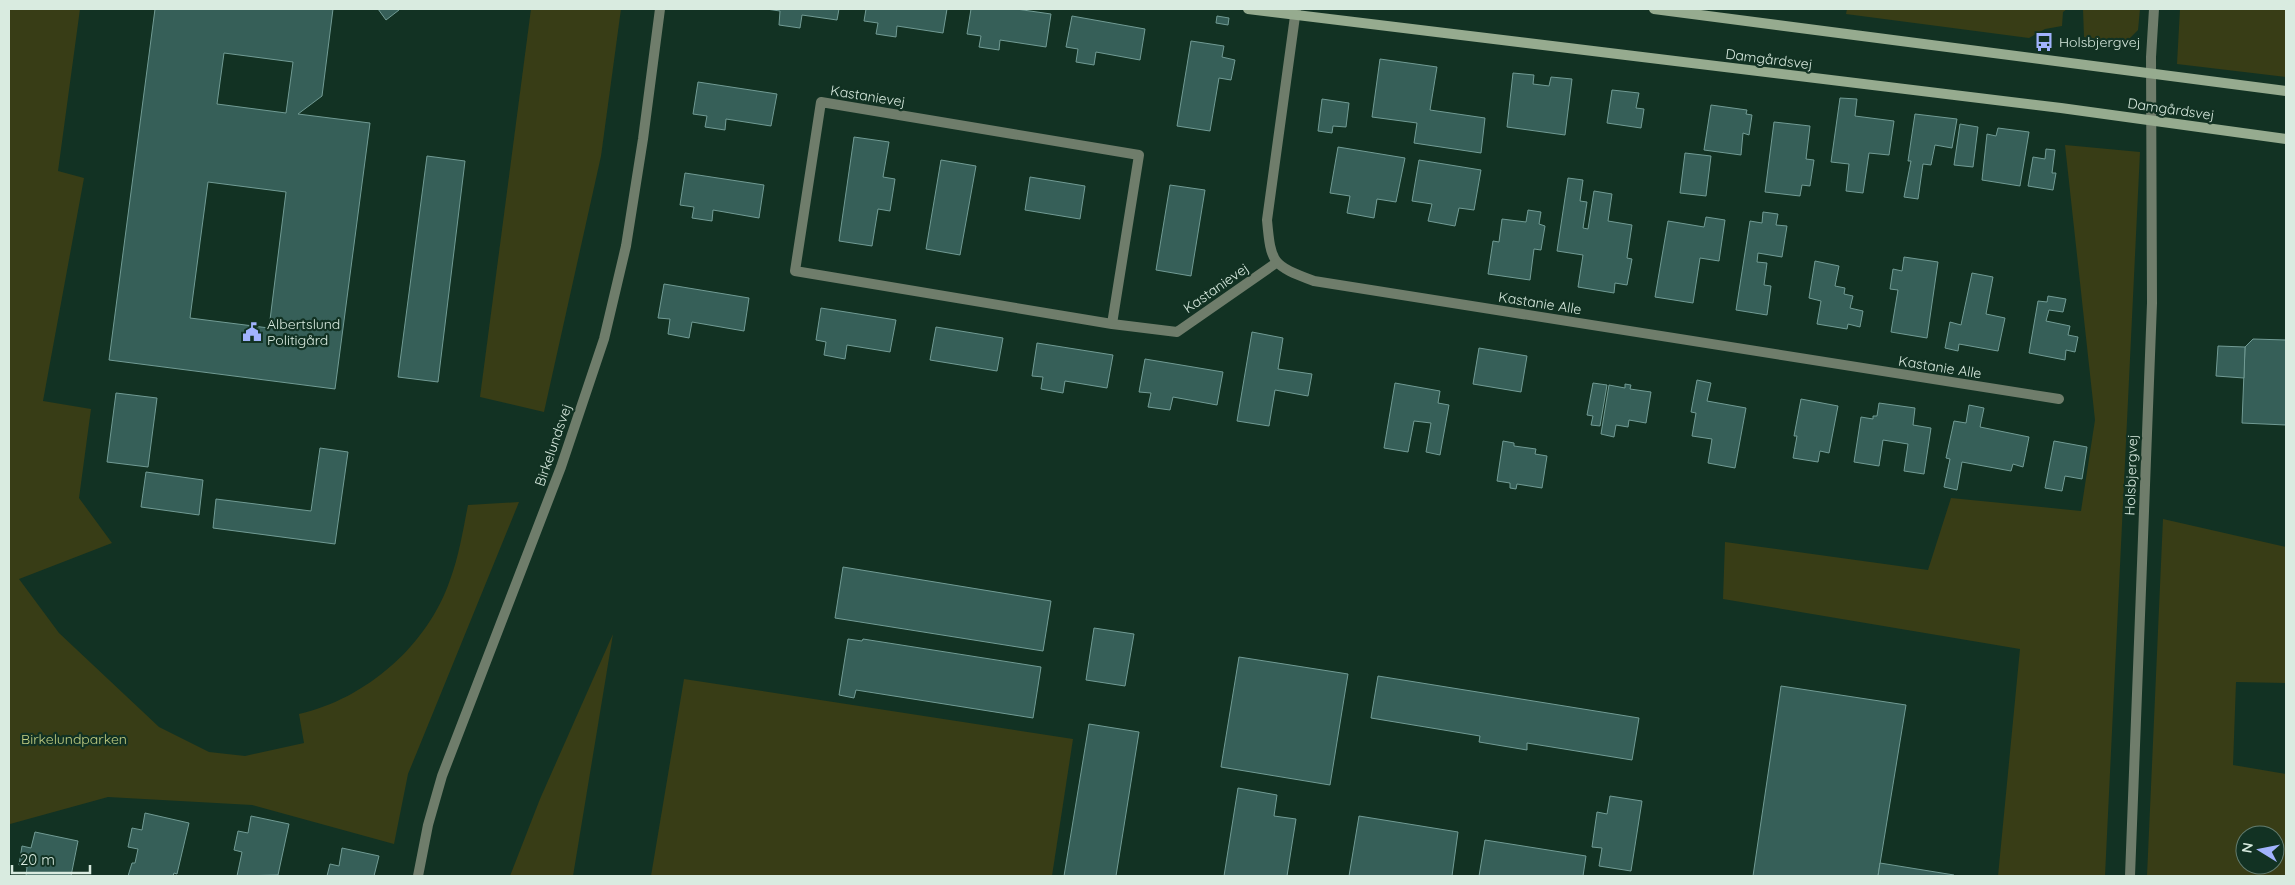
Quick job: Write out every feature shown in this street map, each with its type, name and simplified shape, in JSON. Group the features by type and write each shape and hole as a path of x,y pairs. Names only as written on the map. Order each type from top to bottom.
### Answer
{"street":[{"name":"Birkelundsvej","path":"418,876 428,825 442,776 561,467 604,339 626,246 643,139 660,9"},
{"name":"Damgårdsvej","path":"1248,9 1296,12 2061,108 2286,139"},
{"path":"1654,9 2286,91"},
{"name":"Holsbjergvej","path":"2130,876 2152,303 2151,74 2154,9"},
{"path":"1276,263 1270,250 1267,220 1296,12"},
{"name":"Kastanievej","path":"1112,324 1139,155 821,102 795,271 1112,324 1177,332 1276,263"},
{"name":"Kastanie Alle","path":"1276,263 1286,270 1314,281 2059,400"}],"green space":[{"name":"Birkelundparken","path":"9,9 80,9 58,171 84,178 43,401 91,409 79,498 112,543 19,579 59,633 159,727 209,752 245,756 304,743 299,714 324,707 348,696 370,682 391,666 427,626 440,604 450,580 468,505 519,502 408,774 394,844 252,805 108,797 10,824 9,830"},
{"path":"531,9 621,9 601,156 544,412 480,397"},
{"path":"1847,9 2067,9 2063,12 2062,26 2045,29 2029,38 1846,14"},
{"path":"2083,9 2140,9 2138,30 2122,46 2084,37"},
{"path":"2180,9 2286,9 2286,77 2177,64"},
{"path":"2065,145 2140,152 2105,876 1998,876 2020,649 1723,599 1725,542 1928,570 1951,498 2081,511 2095,420"},
{"path":"2163,519 2286,547 2286,683 2236,682 2233,765 2286,774 2286,876 2147,876"},
{"path":"613,634 573,876 510,876 540,799"},
{"path":"684,679 1073,739 1052,876 651,876"}],"building":[{"path":"155,9 333,9 322,96 298,114 370,123 335,389 109,360","holes":["224,53 293,62 286,113 217,104","208,182 286,192 269,328 190,318"]},
{"path":"378,9 398,9 399,10 386,20"},
{"path":"766,9 839,9 837,20 802,15 800,28 779,25 780,11"},
{"path":"866,9 947,9 943,33 897,26 896,37 876,34 878,23 864,21"},
{"path":"971,9 1016,9 1051,14 1046,47 1000,40 999,50 979,47 981,36 967,34"},
{"path":"1072,16 1145,29 1140,60 1096,52 1094,65 1076,62 1078,49 1066,47"},
{"path":"1217,16 1229,18 1228,25 1216,23"},
{"path":"1191,41 1224,46 1222,57 1235,60 1231,80 1219,78 1210,131 1177,126"},
{"path":"1380,59 1437,67 1430,110 1485,118 1481,153 1414,143 1417,123 1372,117"},
{"path":"1513,73 1534,75 1533,84 1549,86 1551,77 1572,79 1565,135 1507,127"},
{"path":"698,82 777,94 771,126 726,119 725,130 705,127 707,116 693,114"},
{"path":"1612,90 1639,93 1636,108 1644,109 1641,128 1607,123"},
{"path":"1840,98 1857,99 1855,116 1894,121 1889,155 1869,153 1863,193 1846,191 1849,164 1831,162"},
{"path":"1322,99 1349,103 1346,127 1333,126 1332,133 1318,131"},
{"path":"1711,105 1747,110 1746,114 1752,115 1749,135 1743,133 1741,155 1704,150"},
{"path":"1915,114 1957,119 1952,148 1935,145 1931,165 1923,164 1918,199 1904,197 1911,161 1908,161"},
{"path":"1774,122 1810,126 1806,159 1814,160 1810,186 1802,185 1800,196 1765,192"},
{"path":"1960,124 1978,127 1973,167 1954,165"},
{"path":"1998,128 2029,132 2020,186 1982,180 1987,134 1996,136"},
{"path":"854,137 889,142 883,177 895,179 890,211 878,209 872,246 839,241"},
{"path":"1338,147 1405,158 1396,202 1377,199 1374,218 1347,213 1350,196 1330,193"},
{"path":"2046,149 2055,150 2052,173 2056,173 2053,190 2028,186 2033,157 2045,159"},
{"path":"1685,153 1711,156 1706,196 1680,193"},
{"path":"427,156 465,161 438,382 398,377"},
{"path":"941,160 976,166 960,255 926,249"},
{"path":"1419,160 1481,170 1474,210 1459,208 1455,226 1428,221 1432,204 1412,201"},
{"path":"685,173 764,185 759,218 713,210 712,221 692,218 694,207 680,205"},
{"path":"1030,177 1085,186 1080,219 1025,210"},
{"path":"1568,178 1583,180 1580,201 1587,202 1583,228 1588,229 1594,191 1612,194 1608,221 1632,225 1627,258 1632,259 1627,285 1615,283 1614,293 1578,287 1583,255 1557,251"},
{"path":"1170,185 1205,190 1191,276 1156,270"},
{"path":"1528,210 1541,212 1539,224 1545,226 1541,250 1534,249 1530,280 1488,274 1493,241 1499,242 1502,219 1526,222"},
{"path":"1763,212 1778,214 1776,225 1787,226 1782,257 1758,253 1757,262 1767,263 1764,285 1771,286 1767,315 1736,310 1750,221 1762,223"},
{"path":"1706,217 1725,220 1719,261 1700,258 1693,303 1655,297 1668,221 1704,227"},
{"path":"1904,257 1938,262 1927,338 1891,332 1898,290 1890,289 1893,269 1902,271"},
{"path":"1815,261 1839,266 1835,286 1845,288 1844,294 1853,296 1850,308 1863,311 1860,327 1848,324 1847,329 1817,324 1821,301 1809,298"},
{"path":"1972,273 1993,277 1986,314 2005,318 1998,351 1959,344 1958,351 1945,348 1950,322 1961,325"},
{"path":"664,284 749,298 744,331 692,322 689,338 668,334 670,319 658,318"},
{"path":"2048,296 2066,299 2063,312 2049,310 2046,321 2070,326 2068,335 2078,337 2075,352 2066,350 2065,360 2029,353 2038,301 2047,302"},
{"path":"821,308 896,320 890,352 847,345 845,359 824,355 826,342 816,340"},
{"path":"936,327 1003,338 997,371 930,360"},
{"path":"1252,332 1283,338 1278,369 1312,374 1308,396 1275,390 1269,426 1237,421"},
{"path":"2253,339 2286,340 2286,425 2242,423 2245,347"},
{"path":"1037,343 1113,355 1107,388 1065,381 1063,393 1041,389 1043,377 1032,376"},
{"path":"2218,346 2245,347 2244,378 2216,376"},
{"path":"1479,348 1527,356 1521,392 1473,384"},
{"path":"1145,359 1223,372 1217,405 1173,397 1170,410 1148,407 1151,393 1139,392"},
{"path":"1697,380 1711,383 1707,401 1746,408 1735,468 1708,463 1712,439 1692,436 1696,413 1691,412"},
{"path":"1395,383 1440,391 1438,403 1449,405 1440,455 1426,452 1431,423 1414,421 1408,452 1384,448"},
{"path":"1593,383 1607,385 1600,426 1591,425 1593,416 1587,415"},
{"path":"1625,384 1631,385 1630,389 1651,392 1646,423 1629,420 1628,427 1616,425 1614,437 1601,434 1609,385 1625,388"},
{"path":"116,393 157,398 148,467 107,462"},
{"path":"1801,399 1838,406 1829,453 1820,451 1818,462 1793,458 1797,436 1794,436"},
{"path":"1879,403 1915,408 1913,425 1931,428 1924,474 1904,471 1908,444 1883,440 1879,466 1854,462 1861,417 1873,419 1873,416 1877,416"},
{"path":"1969,405 1984,408 1980,427 2029,437 2023,467 2013,464 2011,471 1962,462 1957,490 1944,487 1950,459 1946,458 1954,421 1966,423"},
{"path":"1503,441 1514,443 1514,446 1536,449 1535,454 1547,456 1542,488 1517,484 1516,489 1510,488 1510,483 1497,481"},
{"path":"2054,441 2087,447 2082,479 2065,476 2062,491 2045,488"},
{"path":"320,448 348,452 335,544 213,528 216,499 311,511"},
{"path":"146,472 203,480 199,515 141,507"},
{"path":"843,567 1051,601 1043,651 835,618"},
{"path":"1094,628 1134,634 1125,686 1086,680"},
{"path":"848,639 862,641 863,639 1041,667 1033,718 856,690 854,698 839,695"},
{"path":"1239,657 1348,674 1330,785 1221,767"},
{"path":"1378,676 1639,718 1632,760 1527,743 1527,750 1479,742 1480,736 1371,718"},
{"path":"1781,686 1906,705 1878,876 1753,876"},
{"path":"1089,724 1139,732 1116,876 1064,876"},
{"path":"1238,788 1277,795 1274,816 1296,819 1287,876 1224,876"},
{"path":"1610,796 1642,801 1631,871 1599,866 1602,848 1592,847 1597,812 1607,814"},
{"path":"145,813 189,823 177,874 174,873 173,876 128,876 132,863 135,863 138,849 128,847 132,828 142,830"},
{"path":"251,816 289,824 278,875 237,876 242,852 234,850 238,831 248,833"},
{"path":"1359,816 1458,832 1452,876 1349,876"},
{"path":"35,832 78,841 71,876 26,876 27,867 19,865 22,846 31,848"},
{"path":"1485,840 1586,856 1583,876 1479,876"},
{"path":"342,848 379,856 374,876 327,876 330,864 339,866"},
{"path":"1880,863 1954,875 1878,876"}],"place":[{"name":"Holsbjergvej","path":"2044,42"},
{"name":"Albertslund Politigård","path":"252,332"}]}
